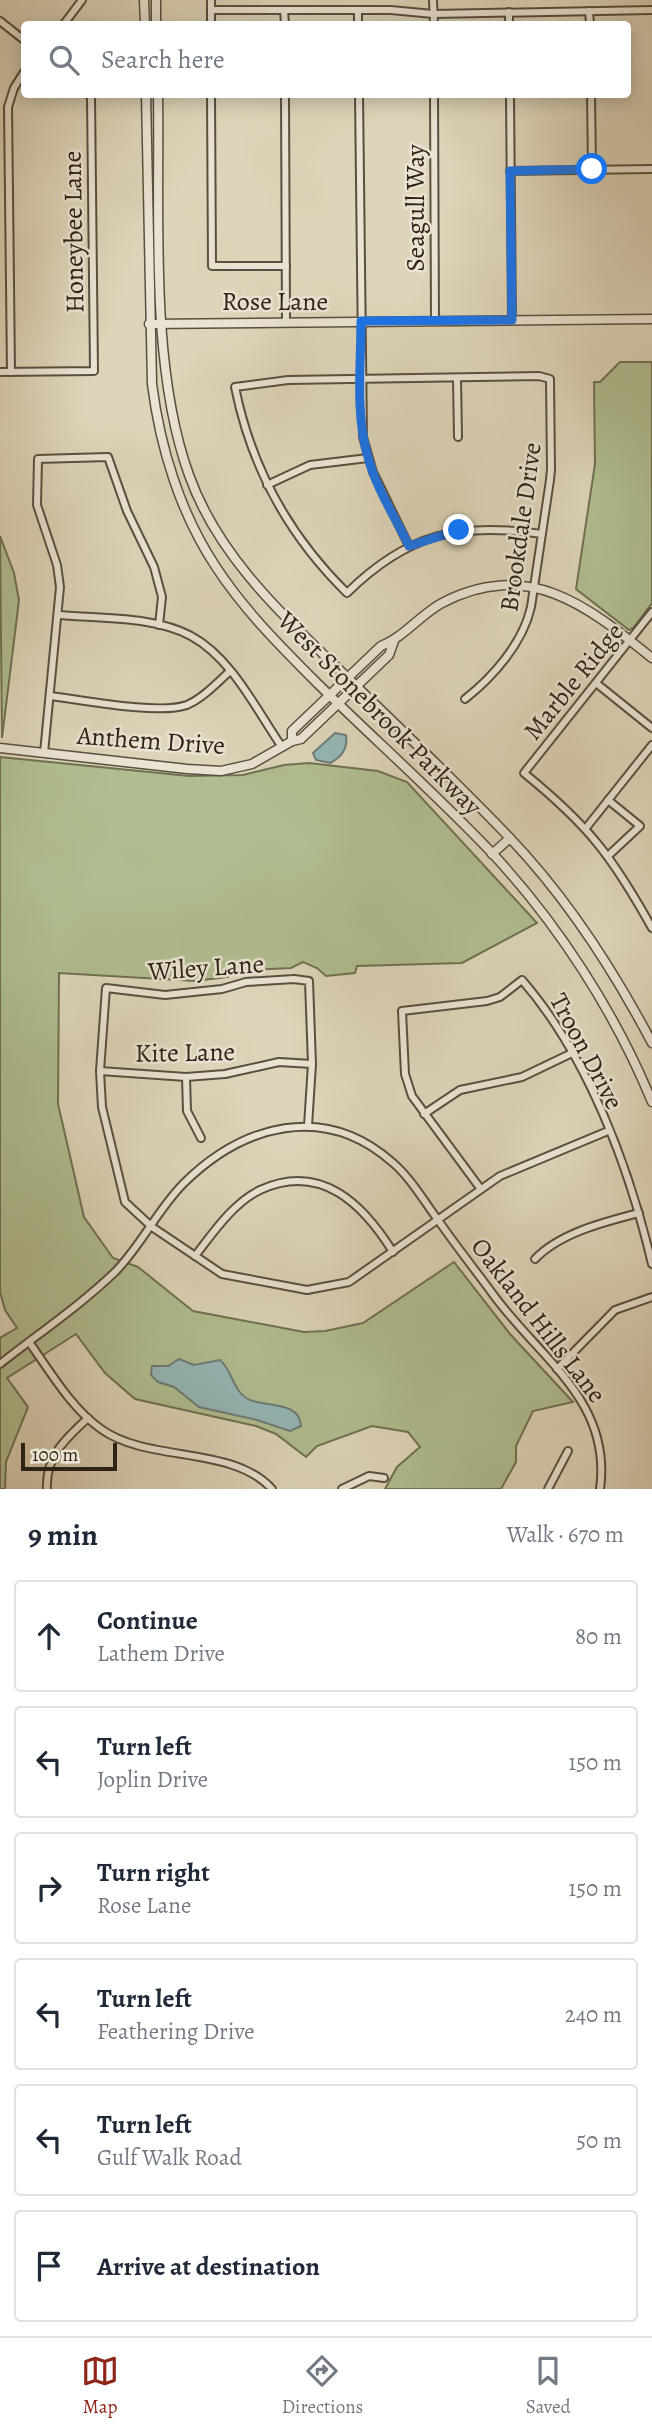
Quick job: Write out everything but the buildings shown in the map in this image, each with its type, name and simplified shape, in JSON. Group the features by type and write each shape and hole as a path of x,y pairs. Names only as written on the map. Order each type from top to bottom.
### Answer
{"street":[{"path":"66,21 82,0"},
{"path":"144,0 145,21"},
{"path":"156,0 156,21"},
{"path":"211,0 211,21"},
{"path":"433,0 433,21"},
{"path":"211,10 358,10 433,14 652,10"},
{"path":"285,10 285,21"},
{"path":"358,10 358,21"},
{"path":"589,11 590,21"},
{"path":"509,12 509,21"},
{"path":"0,22 21,38"},
{"path":"0,372 11,372 8,107 13,88 21,76"},
{"name":"Honeybee Lane","path":"11,372 94,371 91,98"},
{"name":"West Stonebrook Parkway","path":"146,98 149,324 158,427 171,472 193,526 215,567 270,636 492,854 550,924 585,975 618,1031 652,1101"},
{"name":"West Stonebrook Parkway","path":"158,98 162,323 172,417 190,477 210,520 254,584 510,838 596,946 652,1043"},
{"path":"211,98 212,266 286,265"},
{"path":"285,98 286,322"},
{"path":"359,98 362,427 368,458 409,546"},
{"name":"Seagull Way","path":"434,98 435,321"},
{"path":"510,98 512,320"},
{"path":"591,98 592,169"},
{"path":"510,171 652,169"},
{"name":"Rose Lane","path":"149,324 652,319"},
{"name":"Brookdale Drive","path":"457,378 539,376 550,379 552,457 528,620 520,637 479,688 465,699"},
{"path":"458,437 457,378 280,380 235,387 250,444 267,485 304,545 347,593 379,564 409,546 438,534 469,529 542,534"},
{"path":"44,752 60,615 57,565 37,505 38,458 108,457 127,511 155,568 162,597 159,625"},
{"path":"267,485 310,465 368,458"},
{"name":"Anthem Drive","path":"292,741 292,731 381,646 394,641 423,615 461,595 502,586 534,588 579,603 652,658"},
{"name":"Marble Ridge","path":"586,828 524,773 652,612"},
{"path":"60,615 159,625 191,636 216,655 230,671 282,747"},
{"name":"Anthem Drive","path":"0,748 221,771 252,764 292,741 301,739 389,655 394,641"},
{"path":"50,696 160,708 186,705 206,693 230,671"},
{"path":"596,683 652,727"},
{"path":"651,925 608,855 586,828 652,745"},
{"path":"608,800 640,826 608,855"},
{"path":"492,854 510,838"},
{"name":"Wiley Lane","path":"100,1071 106,988 165,995 222,989 246,982 294,979 309,981 312,1063"},
{"name":"Troon Drive","path":"425,1114 412,1096 405,1073 402,1011 487,1001 500,997 522,980 547,1009 572,1053 608,1130 639,1213 652,1264"},
{"path":"480,1188 425,1114 460,1090 523,1077 572,1053"},
{"name":"Kite Lane","path":"100,1071 186,1077 225,1074 279,1062 312,1063"},
{"path":"308,1126 312,1063"},
{"path":"100,1071 109,1146 125,1202 152,1227 222,1274 307,1290 325,1289 349,1282 500,1176 608,1130"},
{"path":"186,1077 187,1111 201,1138"},
{"name":"Oakland Hills Lane","path":"0,1364 101,1285 135,1250 184,1183 236,1143 277,1128 308,1126 341,1133 379,1150 395,1164 520,1330 557,1368 592,1416 601,1457 600,1489"},
{"path":"195,1256 239,1205 261,1190 295,1181 327,1186 357,1204 393,1252"},
{"path":"535,1259 546,1247 639,1213"},
{"path":"557,1368 615,1310 652,1297"},
{"path":"29,1342 88,1418 102,1430 127,1442 251,1471 272,1489"},
{"path":"47,1489 50,1462 59,1447 88,1418"},
{"path":"548,1489 568,1451"},
{"path":"342,1489 369,1476 384,1478"}],"green space":[{"path":"620,362 652,362 652,603 629,630 576,589 595,464 594,382 600,382"},
{"path":"0,536 14,573 19,600 2,738"},
{"path":"0,757 189,776 243,775 284,765 309,763 378,771 407,782 537,923 462,963 357,966 355,973 326,976 317,968 303,962 291,968 247,970 227,977 195,981 59,973 58,1104 84,1217 113,1258 138,1267 193,1311 304,1332 325,1331 363,1323 454,1262 510,1334 573,1402 533,1411 516,1446 516,1462 501,1489 385,1489 397,1467 420,1447 408,1432 372,1426 317,1446 306,1457 276,1434 256,1426 135,1399 105,1373 76,1334 7,1378 28,1407 6,1462 5,1489 0,1489 0,1338 17,1328 5,1310 0,1292"}],"water":[{"path":"335,733 346,735 343,752 330,763 316,760 313,753"},
{"path":"179,1359 194,1365 220,1360 244,1397 295,1412 301,1426 290,1431 257,1420 199,1407 174,1387 158,1382 151,1375 152,1366 168,1366"}],"route":[{"path":"459,530 438,534 409,546 376,479 368,458 362,427 361,321 512,320 510,171 592,169"}]}
